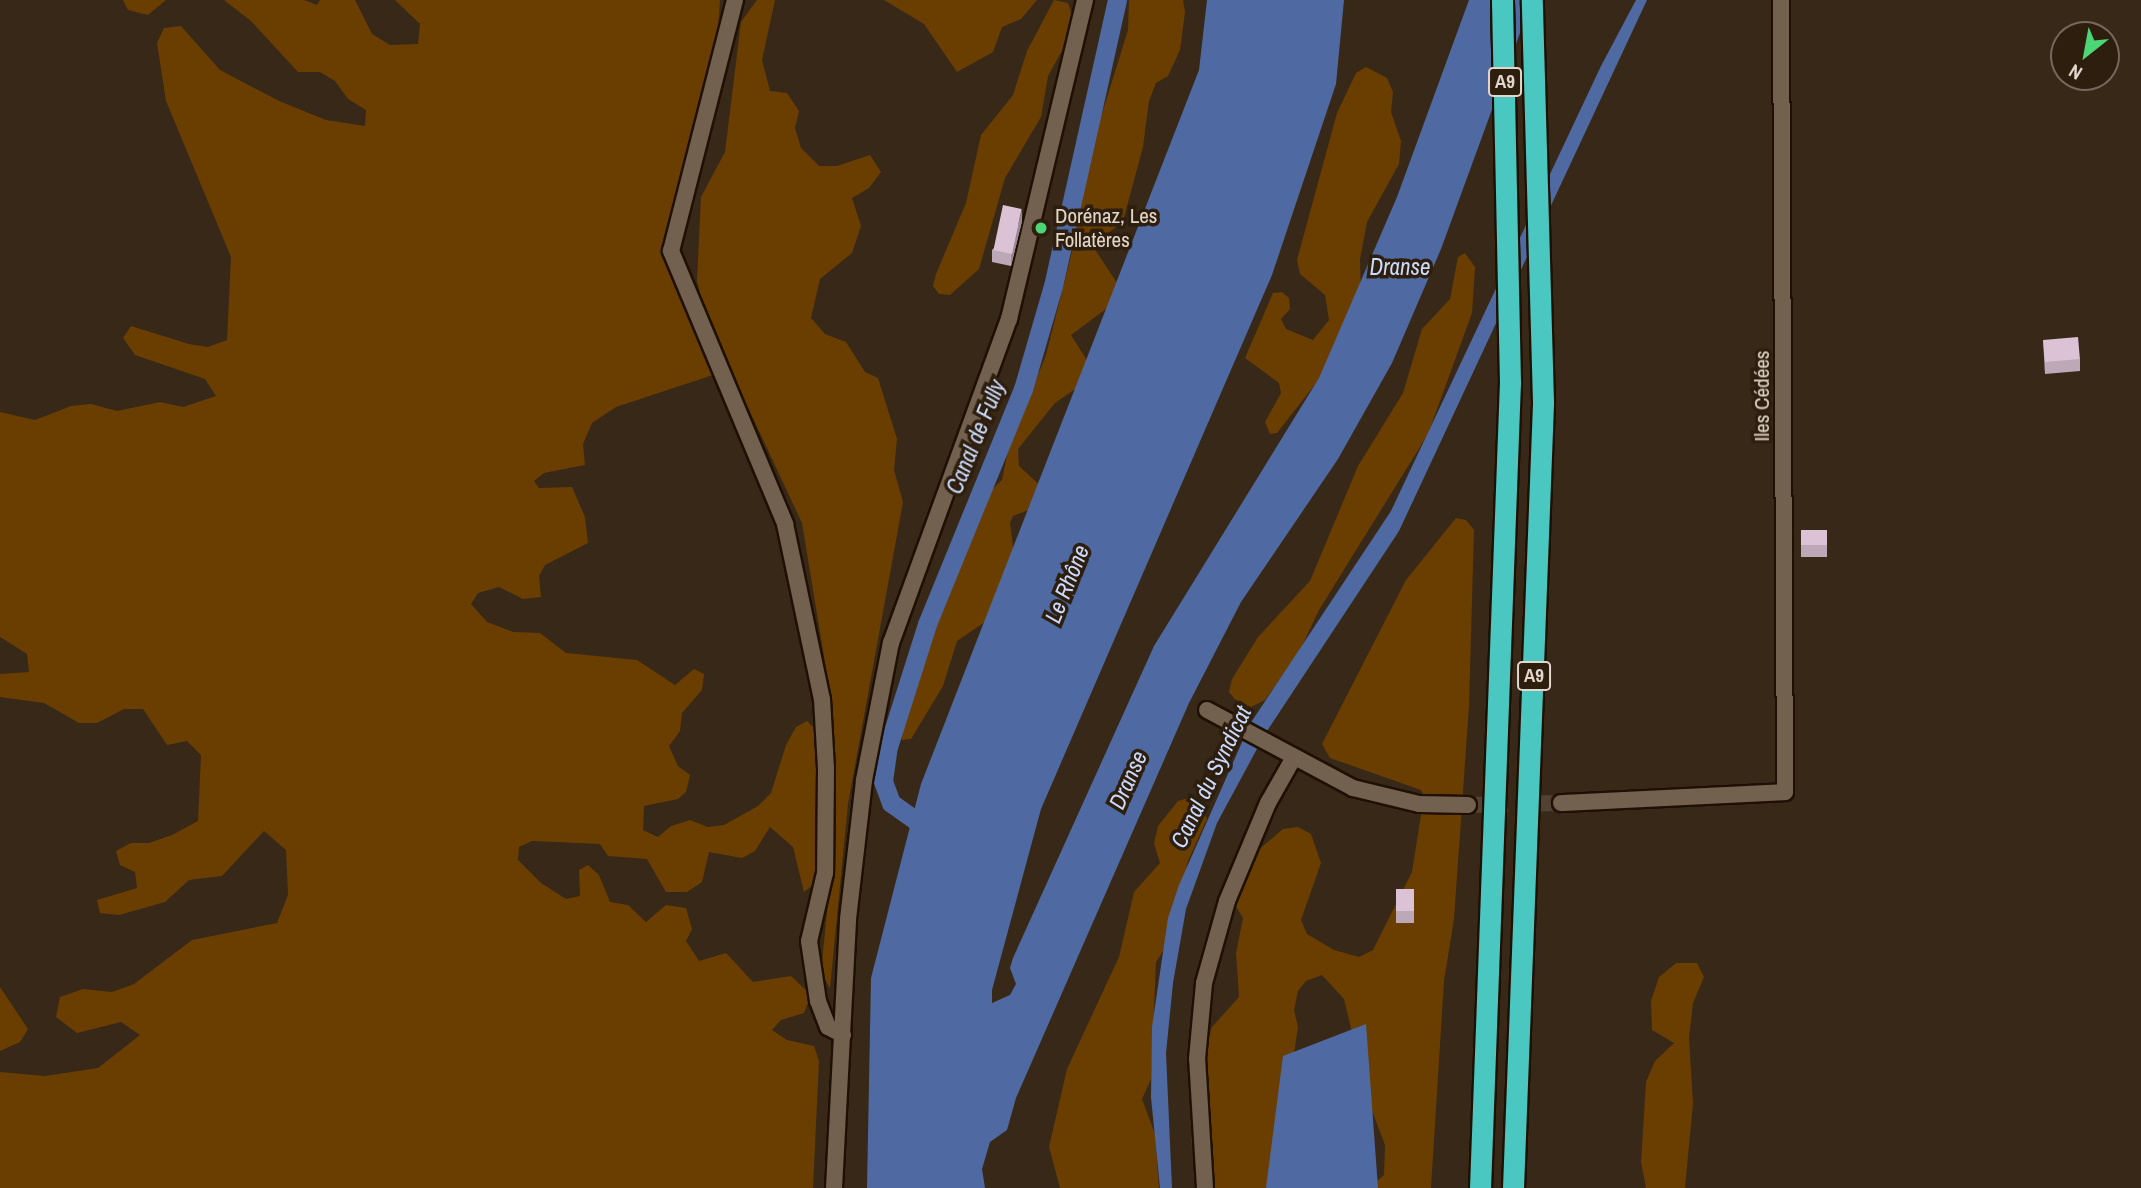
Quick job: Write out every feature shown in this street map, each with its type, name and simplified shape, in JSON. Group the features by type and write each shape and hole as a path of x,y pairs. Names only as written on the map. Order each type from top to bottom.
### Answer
{"highway":[{"name":"A9","path":"1480,1188 1505,600 1510,383 1503,0"},
{"name":"A9","path":"1513,1188 1543,415 1540,164 1532,0"}],"street":[{"path":"735,0 671,251 785,524 822,699 827,768 825,873 810,941 818,1001 828,1027 843,1035"},
{"path":"834,1188 848,919 864,780 891,643 1009,319 1085,0"},
{"name":"Iles Cédées","path":"1561,803 1785,792 1781,0"},
{"path":"1207,710 1287,756 1380,797 1419,804 1468,805"},
{"path":"1205,1188 1197,1059 1203,983 1227,901 1287,756"}],"shaded area":[{"path":"123,0 166,0 148,15 128,10"},
{"path":"224,0 304,0 317,5 320,0 355,0 372,34 390,45 418,44 420,24 395,0 720,0 712,127 697,168 680,191 674,280 716,374 616,407 592,423 583,444 585,465 544,473 534,481 539,488 572,487 585,517 588,543 545,565 539,576 541,597 523,599 499,587 478,593 471,604 487,622 513,632 540,633 566,653 637,660 675,685 694,669 704,674 702,690 682,713 680,731 669,746 678,766 690,775 686,792 678,799 644,806 643,830 658,837 671,826 690,820 708,827 724,825 758,806 771,793 786,745 796,727 807,721 815,729 820,771 819,880 804,892 793,847 770,827 755,851 742,858 709,852 702,882 687,892 666,892 647,859 608,856 600,844 532,841 519,847 518,860 541,883 566,899 580,896 579,870 588,865 599,875 610,902 628,905 646,922 666,905 686,908 692,929 686,941 699,961 726,953 753,982 791,976 811,995 804,1013 781,1020 772,1030 787,1040 814,1046 819,1061 813,1188 0,1188 0,1072 45,1076 98,1068 140,1035 121,1022 77,1033 56,1017 60,997 83,989 112,992 134,984 192,940 277,923 288,895 286,850 264,831 222,876 189,880 165,902 119,915 100,913 97,900 137,888 135,872 120,865 116,851 131,843 149,843 172,835 198,821 201,755 187,741 167,745 143,709 124,709 97,723 79,723 44,703 0,697 0,674 29,672 27,654 0,637 0,412 35,420 71,406 91,404 117,411 160,402 183,407 216,396 205,379 135,355 123,338 131,326 189,344 208,347 227,340 231,257 166,101 157,43 164,28 181,26 220,70 279,101 326,120 365,126 366,110 348,99 335,81 320,72 298,72 251,21"},
{"path":"757,0 775,0 762,60 770,91 787,93 799,111 795,128 801,148 819,166 837,166 870,155 881,172 869,188 852,198 861,226 852,253 820,279 811,318 825,334 846,342 865,372 878,378 897,439 894,470 903,502 848,804 830,988 821,973 834,839 833,711 802,523 706,318 697,281 701,197 725,152 741,22"},
{"path":"884,0 1037,0 1021,19 1002,27 993,52 957,72 924,24"},
{"path":"1054,0 1068,3 1072,15 1068,40 1048,76 1041,117 1005,178 979,269 950,295 939,294 933,286 936,274 966,203 981,135 1013,95 1027,51"},
{"path":"1129,0 1183,0 1185,12 1180,50 1168,76 1156,83 1149,101 1143,147 1123,221 1096,243 1096,251 1121,289 1114,303 1071,335 1088,362 1081,385 1055,403 1018,449 1019,466 1046,491 1041,505 1013,516 1010,523 1016,570 1001,611 957,641 943,686 911,739 902,740 897,720 970,529 973,508 1002,480 1009,446 1046,355 1071,256 1086,165 1128,30"},
{"path":"1366,67 1387,78 1393,92 1391,112 1401,141 1399,164 1367,222 1360,259 1361,303 1335,359 1277,433 1270,434 1265,422 1281,393 1279,383 1245,358 1273,293 1282,292 1289,298 1290,309 1281,319 1286,329 1313,340 1329,320 1325,295 1300,274 1297,260 1337,113 1356,73"},
{"path":"1465,253 1475,267 1472,313 1428,434 1319,610 1299,652 1265,700 1251,707 1238,703 1229,692 1232,679 1258,637 1310,581 1358,466 1403,393 1422,329 1450,299 1458,257"},
{"path":"1456,518 1466,520 1474,530 1469,706 1454,919 1444,981 1431,1188 1369,1188 1384,1175 1385,1145 1368,1100 1344,999 1322,975 1306,981 1298,991 1294,1010 1298,1027 1274,1188 1206,1188 1192,1151 1190,1105 1212,1027 1239,997 1236,953 1243,918 1223,885 1229,875 1283,829 1298,827 1311,834 1321,863 1301,920 1307,934 1334,950 1359,957 1373,950 1412,872 1424,796 1421,790 1330,758 1322,744 1406,580"},
{"path":"1192,797 1199,799 1207,819 1188,861 1166,946 1156,962 1151,1079 1142,1099 1155,1134 1159,1188 1060,1188 1049,1147 1067,1069 1119,957 1134,892 1160,863 1154,843 1158,826 1178,801"},
{"path":"1676,963 1697,963 1704,977 1693,1003 1689,1038 1693,1103 1685,1188 1646,1188 1641,1162 1646,1082 1655,1061 1674,1043 1652,1030 1651,1001 1659,977"},
{"path":"0,987 28,1029 20,1042 0,1051"}],"water":[{"path":"1207,0 1344,0 1336,84 1272,275 1041,809 992,990 992,1003 1010,995 1016,984 1010,968 1013,958 1154,646 1319,378 1397,197 1469,0 1532,0 1441,249 1392,363 1338,459 1241,602 1189,703 1016,1098 1007,1130 990,1142 982,1169 985,1188 867,1188 871,978 921,784 1199,70"},
{"name":"Canal du Syndicat","path":"1636,0 1647,0 1399,531 1265,734 1217,823 1186,909 1173,983 1166,1053 1172,1188 1160,1188 1151,1097 1152,1027 1168,918 1179,885 1250,724 1391,511 1601,66"},
{"path":"1366,1024 1378,1188 1266,1188 1283,1056"}],"building":[{"path":"1003,205 1022,209 1012,254 993,250"},
{"path":"2078,337 2080,359 2045,362 2043,340"},
{"path":"1801,530 1827,530 1827,545 1801,545"},
{"path":"1396,889 1414,889 1414,911 1396,911"}],"waterway":[{"name":"Canal de Fully","path":"932,832 891,803 883,781 888,747 927,624 1023,389 1053,286 1117,0"}],"tunnel":[{"path":"1468,805 1561,803"}],"place":[{"name":"Dorénaz, Les Follatères","path":"1041,228"}],"water label":[{"name":"Dranse","path":"1400,267"},
{"name":"Le Rhône","path":"1067,584"},
{"name":"Dranse","path":"1128,780"}]}
